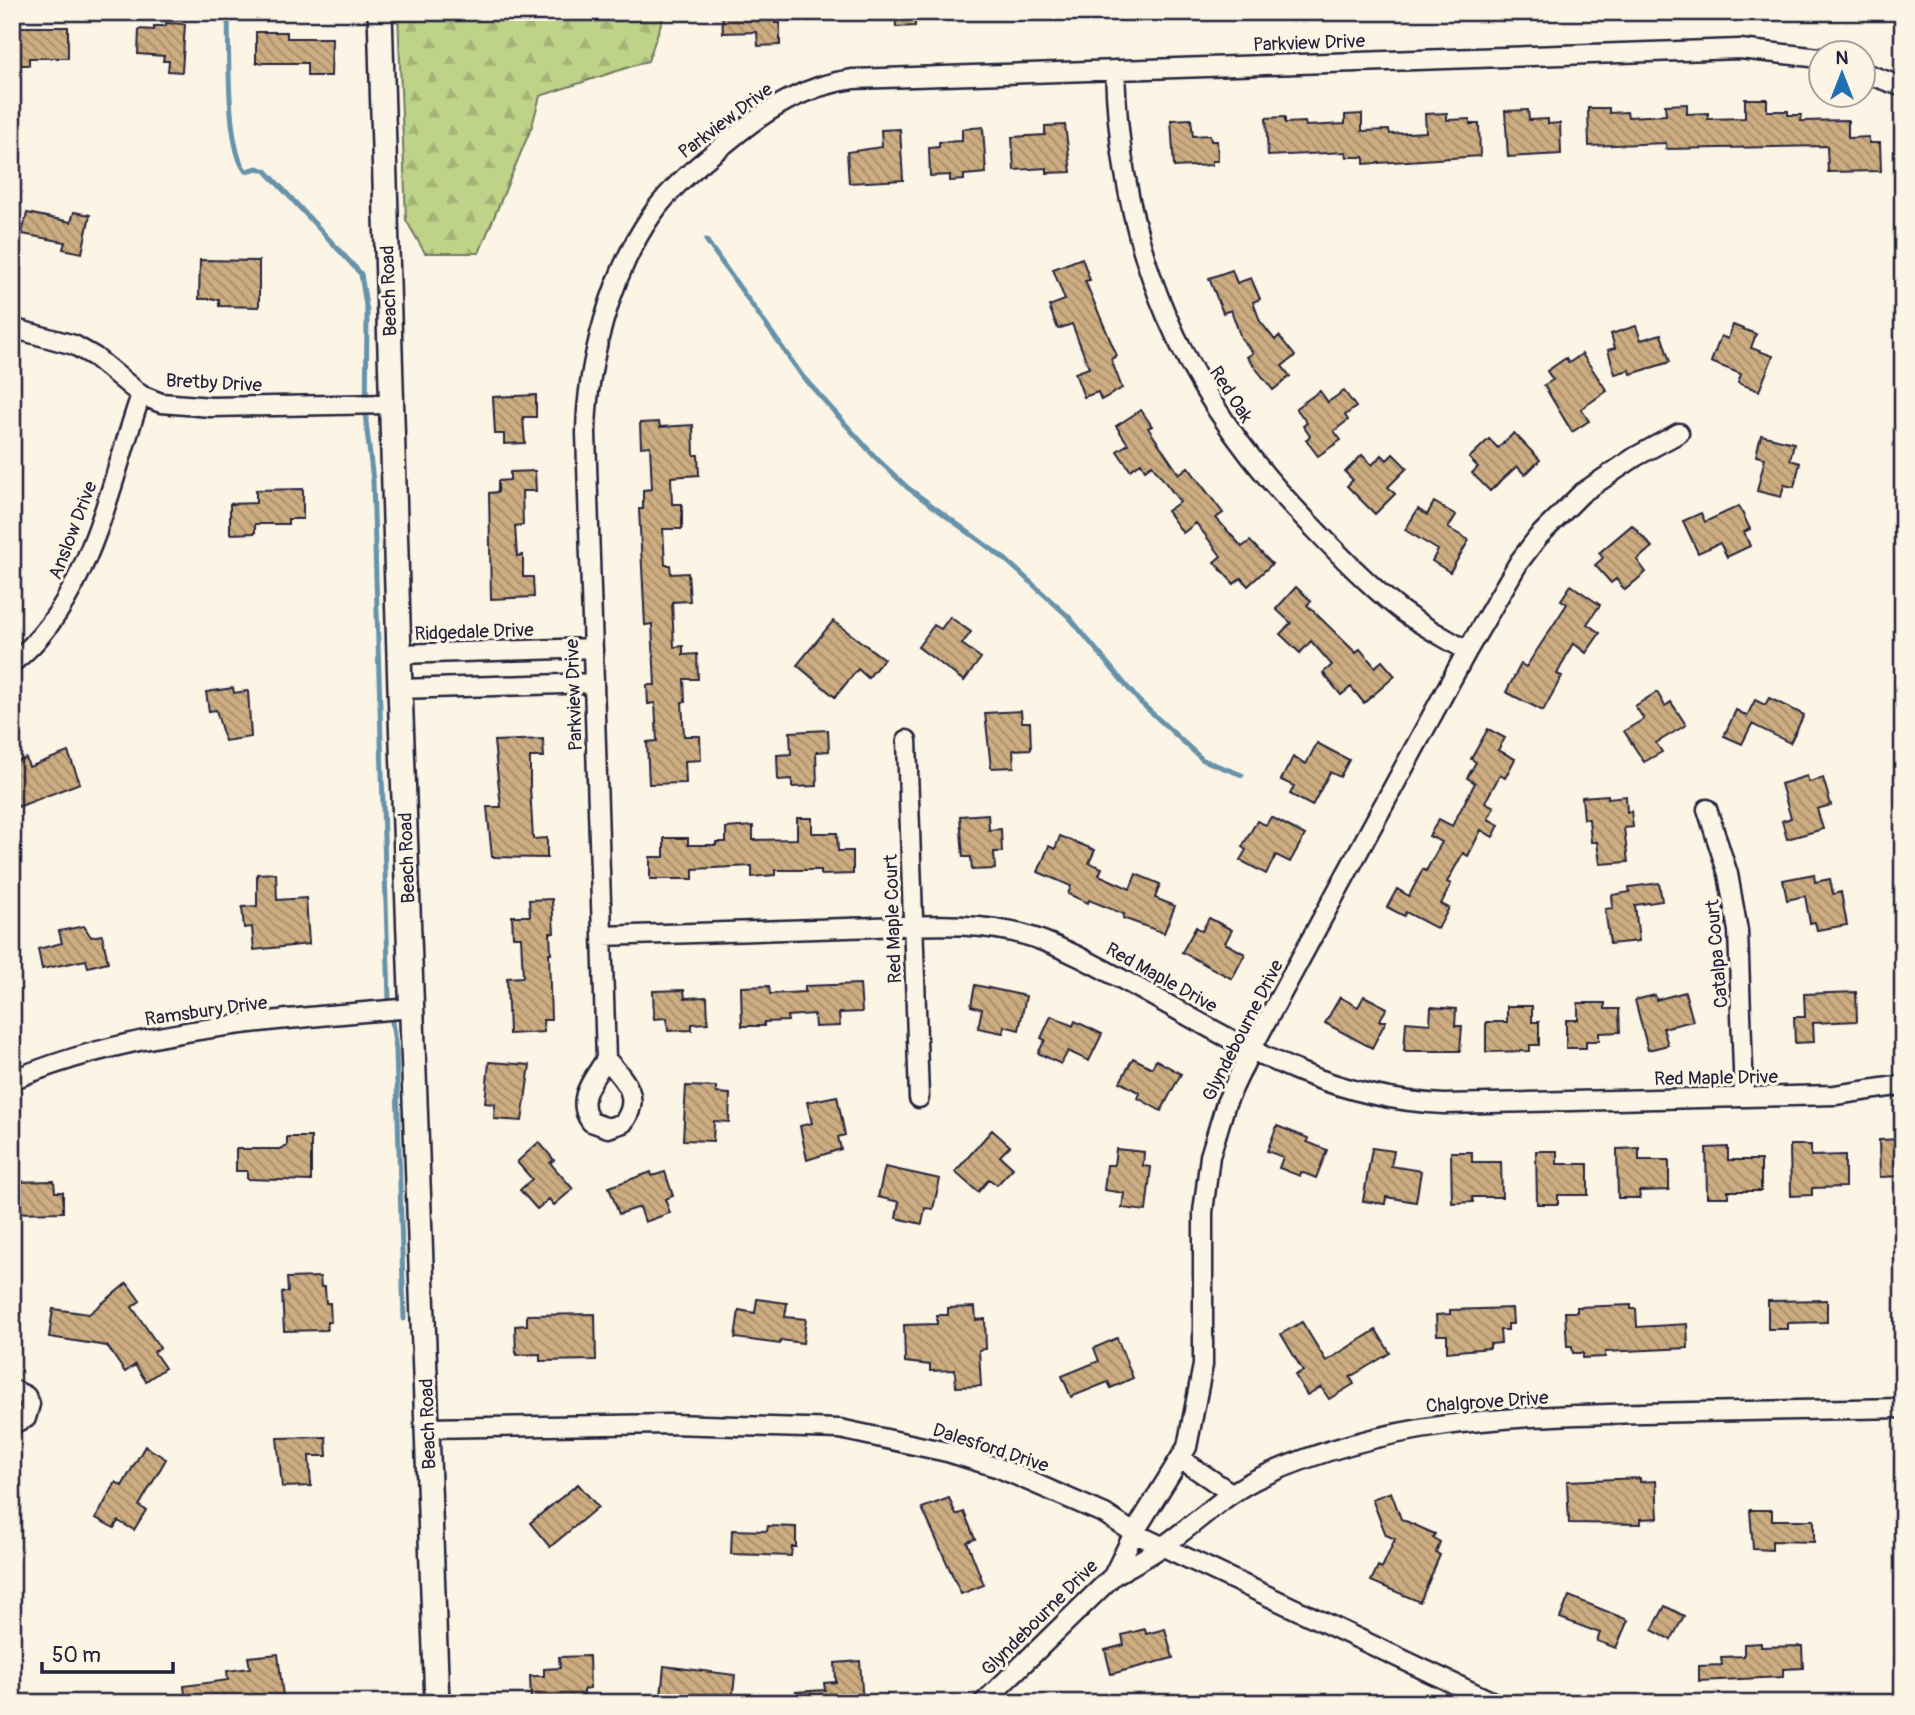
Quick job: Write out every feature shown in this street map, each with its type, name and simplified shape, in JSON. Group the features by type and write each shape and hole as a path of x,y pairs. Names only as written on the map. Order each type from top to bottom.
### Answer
{"street":[{"name":"Beach Road","path":"380,12 400,689 437,1703"},
{"name":"Parkview Drive","path":"606,1059 586,433 591,371 617,284 631,252 650,217 691,171 757,118 792,96 821,85 880,77 1740,49 1806,56"},
{"name":"Red Oak","path":"1115,70 1118,133 1133,220 1160,304 1192,371 1259,469 1320,535 1400,609 1467,651"},
{"path":"1876,77 1903,87"},
{"name":"Bretby Drive","path":"12,328 53,337 84,351 141,395 161,402 212,407 391,404"},
{"name":"Anslow Drive","path":"12,663 49,626 71,591 96,530 141,395"},
{"name":"Glyndebourne Drive","path":"983,1703 1113,1576 1134,1533 1181,1459 1192,1425 1203,1365 1203,1212 1210,1156 1226,1103 1251,1050 1504,583 1556,518 1597,482 1679,433"},
{"name":"Ridgedale Drive","path":"399,654 593,648"},
{"path":"400,689 594,683"},
{"name":"Red Maple Court","path":"907,740 919,1098"},
{"name":"Catalpa Court","path":"1707,809 1728,874 1738,931 1744,1097"},
{"name":"Red Maple Drive","path":"602,936 971,926 1036,939 1089,961 1251,1050 1332,1086 1385,1098 1428,1103 1835,1095 1903,1084"},
{"name":"Ramsbury Drive","path":"12,1080 92,1052 160,1036 411,1008"},
{"path":"12,1389 26,1396 30,1404 26,1418 12,1424"},
{"name":"Chalgrove Drive","path":"1113,1576 1163,1546 1231,1493 1261,1477 1332,1449 1380,1435 1442,1424 1607,1414 1903,1409"},
{"name":"Dalesford Drive","path":"427,1428 695,1424 839,1429 934,1449 999,1468 1105,1514 1134,1533 1495,1703"},
{"path":"1181,1459 1231,1493"}],"green space":[{"path":"398,12 665,12 648,61 540,96 532,126 479,253 425,253 406,220"}],"building":[{"path":"722,12 775,12 775,23 780,23 780,45 758,46 757,32 723,33"},
{"path":"895,12 915,12 915,26 896,27"},
{"path":"166,23 185,24 182,72 168,71 169,61 163,61 164,56 138,54 139,29 154,30 154,26 166,26"},
{"path":"12,27 68,27 68,58 29,58 29,65 12,65"},
{"path":"256,32 287,32 287,38 332,38 331,76 307,76 307,63 256,63"},
{"path":"1745,99 1767,99 1767,111 1788,111 1788,115 1801,115 1801,121 1848,120 1848,138 1869,137 1869,143 1880,143 1881,171 1828,172 1827,146 1666,149 1666,143 1589,146 1588,108 1609,108 1609,113 1627,112 1628,117 1666,115 1665,105 1687,104 1687,114 1708,113 1708,119 1745,118"},
{"path":"1528,110 1529,120 1548,119 1548,124 1560,123 1561,154 1508,157 1505,111"},
{"path":"1447,113 1447,120 1470,119 1470,124 1479,124 1480,156 1364,164 1364,157 1347,157 1346,152 1268,156 1266,118 1285,117 1285,123 1305,122 1306,126 1345,124 1345,115 1362,114 1362,131 1389,130 1390,134 1426,132 1425,114"},
{"path":"1191,119 1193,136 1210,135 1211,141 1217,141 1218,161 1212,161 1212,165 1174,167 1171,120"},
{"path":"1065,125 1071,172 1047,173 1047,168 1014,170 1012,137 1045,135 1045,126"},
{"path":"983,127 986,173 964,175 964,180 950,181 950,175 930,176 929,148 939,147 939,142 962,141 962,129"},
{"path":"900,129 903,180 849,183 847,152 882,147 881,130"},
{"path":"74,212 90,215 82,253 63,249 65,242 22,234 27,213 71,222"},
{"path":"1082,258 1090,280 1085,281 1117,356 1111,359 1122,388 1101,400 1098,392 1084,397 1075,373 1089,368 1072,324 1058,329 1049,306 1065,300 1053,269"},
{"path":"200,260 259,261 259,307 219,306 219,299 199,299"},
{"path":"1232,270 1237,283 1251,278 1260,299 1253,302 1260,321 1275,340 1279,336 1295,356 1282,366 1290,376 1273,390 1247,357 1253,353 1241,338 1231,310 1223,313 1209,278"},
{"path":"1733,325 1756,334 1751,348 1773,356 1759,391 1738,383 1741,374 1711,362 1721,336 1728,339"},
{"path":"1636,326 1641,340 1661,334 1670,362 1631,374 1629,370 1615,374 1608,350 1615,348 1611,334"},
{"path":"1582,354 1607,391 1581,409 1589,421 1572,432 1544,385 1553,380 1547,371 1566,358 1569,363"},
{"path":"1320,391 1328,402 1344,391 1356,407 1345,415 1348,420 1334,431 1341,440 1318,456 1306,440 1310,436 1303,426 1307,423 1296,408"},
{"path":"536,395 536,417 523,417 525,443 504,444 504,434 495,434 493,397"},
{"path":"1141,410 1152,426 1148,428 1179,474 1188,467 1223,513 1216,518 1242,547 1250,541 1272,564 1248,586 1241,578 1234,584 1214,562 1221,556 1196,523 1183,533 1167,511 1180,502 1152,465 1145,470 1141,463 1130,470 1117,451 1128,444 1116,426"},
{"path":"659,422 660,427 693,425 694,455 698,455 699,475 671,477 672,504 682,504 682,529 663,529 665,565 670,565 671,574 688,573 690,601 672,602 674,647 683,646 683,655 697,654 698,679 684,679 685,702 682,702 684,736 700,736 701,760 685,761 686,783 649,784 647,742 657,741 655,703 648,704 647,685 655,685 652,624 645,625 639,509 643,509 643,490 652,489 650,446 641,447 640,423"},
{"path":"1514,433 1540,460 1525,475 1517,466 1490,491 1472,473 1478,467 1469,458 1489,439 1498,448"},
{"path":"1761,435 1794,443 1790,460 1800,463 1794,487 1784,485 1781,497 1757,491 1765,458 1756,456"},
{"path":"1393,454 1407,468 1388,487 1395,494 1375,514 1347,486 1353,480 1345,472 1362,455 1372,465 1382,455 1387,460"},
{"path":"535,471 536,491 522,491 523,525 515,526 517,556 523,555 523,577 533,577 534,597 491,599 489,493 498,492 498,481 510,480 510,472"},
{"path":"303,489 303,519 288,519 288,524 255,524 255,533 230,534 230,504 256,503 256,490"},
{"path":"1434,502 1456,515 1448,528 1469,540 1450,572 1432,561 1438,550 1405,530 1418,509 1427,515"},
{"path":"1739,506 1750,529 1744,532 1750,546 1727,557 1720,543 1698,553 1683,521 1701,513 1705,522"},
{"path":"1632,525 1652,547 1637,560 1646,572 1625,590 1616,579 1611,583 1595,565 1603,558 1599,553"},
{"path":"1571,585 1600,605 1587,624 1600,633 1586,653 1573,643 1557,674 1562,676 1543,711 1506,692 1521,664 1526,667 1567,604 1561,600"},
{"path":"1296,587 1311,601 1307,605 1356,653 1360,649 1375,667 1382,661 1395,676 1364,703 1351,687 1341,695 1323,673 1332,665 1311,641 1300,653 1280,634 1291,623 1276,609"},
{"path":"950,617 971,632 962,644 981,658 964,681 918,647 934,625 941,629"},
{"path":"833,621 884,659 868,678 858,669 835,697 797,665"},
{"path":"233,688 234,693 248,691 251,737 225,741 216,710 209,711 206,692"},
{"path":"1657,692 1665,706 1671,702 1686,725 1656,743 1662,752 1644,762 1624,731 1644,719 1635,706"},
{"path":"1769,698 1804,715 1790,743 1752,724 1742,744 1724,736 1736,710 1747,716 1755,700 1765,705"},
{"path":"1021,711 1022,722 1030,722 1031,749 1013,750 1014,767 991,768 985,713"},
{"path":"1488,729 1505,738 1498,750 1515,759 1505,778 1500,775 1485,802 1494,807 1488,819 1499,825 1493,837 1481,830 1468,856 1463,853 1447,882 1451,884 1441,904 1449,908 1438,929 1406,912 1404,916 1387,907 1397,889 1409,896 1423,869 1426,871 1442,842 1429,836 1439,819 1452,826 1475,783 1467,778 1476,762 1471,759"},
{"path":"828,730 829,751 816,752 817,786 792,787 792,779 778,780 777,755 791,754 790,732"},
{"path":"543,739 544,757 530,757 530,786 533,839 547,838 547,858 492,857 487,807 501,807 494,741"},
{"path":"1317,743 1349,760 1340,777 1330,772 1312,806 1290,794 1294,786 1281,780 1293,757 1306,764"},
{"path":"68,752 80,783 18,807 12,791 12,763 26,758 29,767"},
{"path":"1807,776 1809,782 1823,778 1831,805 1817,809 1823,829 1787,839 1782,821 1791,818 1781,784"},
{"path":"1608,795 1608,798 1626,796 1627,812 1631,811 1633,827 1624,828 1628,862 1600,864 1597,842 1591,842 1589,819 1584,819 1582,797"},
{"path":"988,814 989,830 1001,829 1002,852 994,852 995,869 972,870 971,857 963,857 960,816"},
{"path":"1271,817 1305,835 1290,862 1276,855 1266,874 1240,860 1246,850 1242,847 1257,821 1266,825"},
{"path":"797,818 812,818 812,833 837,833 838,851 853,851 853,874 821,875 821,870 775,870 775,875 752,877 752,866 693,869 693,879 650,879 650,857 664,857 664,838 688,838 688,845 716,845 716,842 726,842 726,828 753,826 753,840 797,839"},
{"path":"1060,836 1095,850 1089,863 1102,868 1099,875 1130,889 1136,874 1160,884 1155,898 1175,906 1164,933 1123,918 1124,914 1068,894 1071,886 1038,872 1049,846 1055,849"},
{"path":"276,873 277,900 306,898 309,944 254,950 252,927 244,928 242,907 257,906 257,874"},
{"path":"1814,874 1815,882 1830,879 1833,894 1841,892 1847,925 1817,930 1815,922 1810,923 1805,896 1787,900 1783,880"},
{"path":"1659,883 1662,901 1635,905 1639,941 1610,944 1605,909 1613,908 1612,895 1630,892 1629,887"},
{"path":"552,899 554,933 550,933 549,953 551,1020 543,1020 544,1032 509,1034 507,978 523,977 521,937 513,937 512,916 530,916 529,900"},
{"path":"1209,918 1232,930 1225,943 1245,954 1232,979 1182,952 1196,927 1202,931"},
{"path":"84,926 91,937 102,935 108,962 88,967 86,960 42,969 38,949 62,943 59,931"},
{"path":"860,984 862,1012 839,1013 840,1026 815,1027 814,1014 787,1016 788,1021 764,1022 764,1026 742,1026 741,987 769,986 770,994 805,992 805,986"},
{"path":"975,985 1026,996 1019,1030 1004,1026 1003,1033 978,1028 982,1009 971,1006"},
{"path":"684,990 685,998 707,997 708,1023 692,1024 692,1030 668,1031 667,1018 654,1019 653,991"},
{"path":"1685,992 1693,1021 1663,1028 1668,1045 1648,1050 1635,1000 1655,995 1656,1000"},
{"path":"1856,992 1857,1021 1813,1023 1814,1042 1795,1043 1794,1017 1805,1017 1804,994"},
{"path":"1364,996 1387,1008 1379,1021 1386,1021 1372,1048 1325,1023 1340,997 1358,1007"},
{"path":"1578,1003 1605,1003 1605,1009 1619,1009 1620,1032 1599,1033 1599,1041 1586,1041 1586,1048 1566,1048 1566,1020 1578,1020"},
{"path":"1507,1006 1532,1006 1532,1022 1539,1022 1539,1045 1530,1045 1530,1051 1486,1052 1486,1022 1507,1022"},
{"path":"1431,1007 1456,1009 1455,1026 1462,1026 1460,1051 1404,1051 1406,1022 1430,1024"},
{"path":"1051,1016 1073,1026 1075,1021 1102,1034 1089,1061 1068,1051 1061,1064 1038,1053 1045,1040 1041,1038"},
{"path":"1133,1058 1152,1068 1156,1060 1181,1074 1161,1111 1138,1098 1140,1093 1120,1082"},
{"path":"489,1062 530,1065 522,1121 494,1119 495,1104 485,1103"},
{"path":"686,1086 716,1087 716,1093 730,1094 729,1122 714,1121 713,1141 683,1140"},
{"path":"837,1096 845,1135 838,1137 841,1149 807,1160 800,1126 812,1123 807,1102"},
{"path":"1277,1126 1308,1138 1307,1142 1327,1150 1316,1178 1301,1172 1300,1176 1279,1168 1283,1157 1267,1151"},
{"path":"992,1130 1010,1146 1000,1156 1013,1168 997,1185 989,1179 978,1192 955,1172"},
{"path":"287,1137 311,1137 311,1181 247,1179 247,1171 236,1171 236,1149 280,1149 287,1146"},
{"path":"1901,1139 1903,1176 1880,1177 1879,1140"},
{"path":"539,1142 554,1160 550,1163 573,1189 554,1205 549,1199 537,1209 520,1190 532,1179 517,1162"},
{"path":"1790,1145 1811,1145 1811,1156 1845,1155 1845,1187 1812,1188 1812,1195 1791,1196"},
{"path":"1728,1147 1728,1160 1761,1160 1761,1191 1728,1191 1728,1197 1707,1197 1706,1148"},
{"path":"1372,1148 1394,1151 1391,1166 1421,1171 1416,1202 1386,1197 1385,1204 1363,1201"},
{"path":"1639,1148 1639,1160 1669,1160 1669,1190 1639,1191 1640,1198 1618,1198 1617,1149"},
{"path":"1116,1149 1144,1152 1143,1166 1151,1167 1146,1211 1122,1208 1124,1193 1104,1190 1107,1165 1114,1165"},
{"path":"1536,1151 1557,1151 1557,1164 1588,1164 1588,1195 1558,1195 1558,1204 1537,1204"},
{"path":"1451,1152 1472,1152 1472,1162 1501,1162 1502,1197 1472,1197 1473,1202 1452,1203"},
{"path":"885,1167 940,1179 933,1209 925,1208 922,1224 896,1218 899,1202 878,1197"},
{"path":"651,1172 652,1176 665,1172 673,1196 665,1199 670,1213 645,1222 640,1207 619,1214 609,1187"},
{"path":"54,1181 55,1192 63,1192 63,1212 12,1213 12,1182"},
{"path":"320,1277 321,1287 325,1287 326,1303 330,1303 331,1322 327,1322 327,1330 284,1331 282,1292 288,1292 287,1278"},
{"path":"127,1283 140,1301 132,1307 160,1348 154,1352 165,1368 146,1381 135,1365 125,1372 107,1346 49,1337 53,1309 89,1314"},
{"path":"757,1299 787,1303 785,1317 806,1319 803,1343 781,1340 780,1344 735,1338 739,1310 755,1313"},
{"path":"1827,1300 1827,1322 1788,1323 1788,1329 1768,1329 1768,1301"},
{"path":"1631,1305 1631,1309 1636,1309 1637,1327 1687,1324 1688,1348 1605,1352 1605,1357 1583,1358 1583,1353 1573,1353 1572,1346 1567,1346 1565,1312 1577,1312 1577,1307"},
{"path":"975,1307 976,1320 985,1319 986,1349 979,1350 981,1386 956,1387 955,1370 930,1371 930,1365 905,1362 904,1325 937,1324 937,1315 948,1315 948,1308"},
{"path":"1512,1308 1513,1324 1508,1324 1508,1330 1500,1330 1501,1343 1490,1344 1490,1348 1447,1352 1447,1335 1437,1335 1436,1315 1450,1314 1450,1310"},
{"path":"595,1314 596,1360 540,1361 540,1354 516,1355 515,1326 527,1325 527,1315"},
{"path":"1302,1322 1326,1361 1376,1330 1390,1353 1350,1377 1354,1384 1329,1399 1321,1387 1307,1395 1295,1375 1303,1371 1281,1334"},
{"path":"1117,1338 1133,1378 1111,1388 1108,1382 1071,1397 1062,1376 1099,1361 1094,1348"},
{"path":"326,1437 327,1456 309,1456 311,1486 282,1487 277,1438"},
{"path":"145,1446 166,1459 139,1506 146,1510 134,1530 118,1521 114,1528 96,1518 116,1482 122,1486"},
{"path":"1640,1478 1640,1482 1656,1481 1658,1518 1641,1519 1641,1524 1569,1523 1567,1481"},
{"path":"578,1484 598,1507 550,1547 530,1523"},
{"path":"1391,1492 1401,1519 1435,1534 1433,1538 1440,1542 1436,1553 1440,1555 1420,1602 1371,1581 1378,1566 1382,1568 1395,1539 1386,1535 1372,1499"},
{"path":"949,1498 956,1515 964,1512 975,1539 967,1542 984,1585 961,1594 922,1508"},
{"path":"1750,1510 1772,1510 1772,1520 1814,1520 1814,1542 1772,1541 1772,1550 1753,1549"},
{"path":"768,1526 796,1527 796,1547 792,1547 791,1556 731,1554 732,1530 767,1531"},
{"path":"1569,1596 1628,1620 1616,1648 1597,1641 1600,1633 1560,1618"},
{"path":"1665,1606 1684,1616 1671,1640 1652,1630"},
{"path":"1145,1629 1146,1634 1165,1629 1173,1658 1111,1674 1105,1650 1124,1645 1122,1635"},
{"path":"1761,1643 1761,1647 1802,1646 1803,1668 1783,1669 1783,1677 1699,1681 1699,1666 1722,1665 1721,1657 1744,1656 1744,1644"},
{"path":"278,1654 283,1697 256,1703 186,1703 184,1686 228,1680 227,1671 250,1668 248,1657"},
{"path":"589,1656 590,1688 584,1689 584,1703 531,1703 530,1676 544,1676 544,1669 560,1668 559,1657"},
{"path":"860,1661 863,1703 797,1703 796,1692 825,1690 824,1683 836,1682 835,1663"},
{"path":"664,1666 735,1675 732,1703 661,1696"}],"waterway":[{"path":"228,12 232,121 240,160 246,171 258,168 266,171 361,274 367,312 366,422 373,481 389,1000 396,1050 404,1319"},
{"path":"706,240 803,377 875,457 908,488 1006,560 1069,617 1139,701 1203,760 1242,775"}]}
